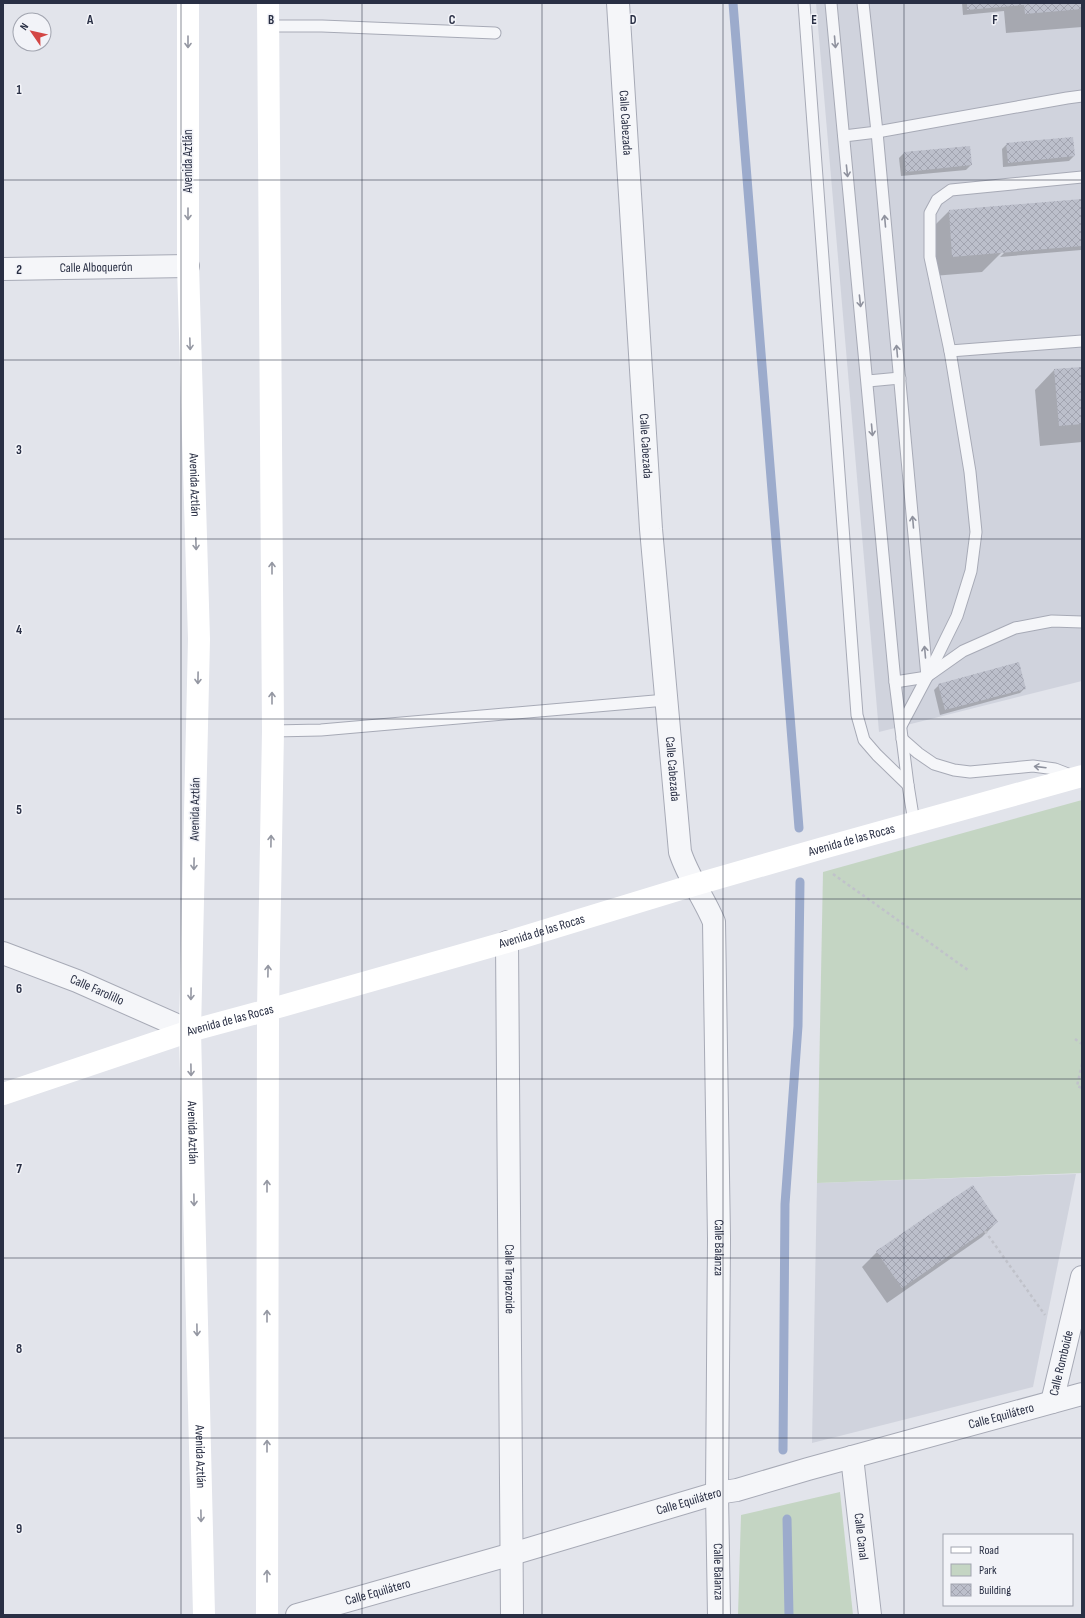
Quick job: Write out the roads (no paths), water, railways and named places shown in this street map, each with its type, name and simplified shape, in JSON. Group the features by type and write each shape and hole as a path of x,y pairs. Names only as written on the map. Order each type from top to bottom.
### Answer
{"main road":[{"name":"Avenida Aztlán","path":"188,3 188,266 199,639 190,1031 204,1615"},
{"path":"266,1615 268,1010 273,731 268,3"},
{"name":"Avenida de las Rocas","path":"3,1094 190,1031 507,942 822,848 1080,777"}],"street":[{"name":"Calle Cabezada","path":"618,3 651,529 680,852 694,885"},
{"name":"Calle Alboquerón","path":"3,269 188,266"},
{"name":"Calle Balanza","path":"694,885 706,903 714,922 719,1239 727,1492 719,1615"},
{"name":"Calle Trapezoide","path":"507,942 512,1615"},
{"name":"Calle Farolillo","path":"3,953 77,981 190,1031"},
{"name":"Calle Romboide","path":"1052,1402 1082,1277"},
{"name":"Calle Equilátero","path":"297,1615 808,1469 1082,1394"},
{"name":"Calle Canal","path":"852,1457 870,1615"}],"lane":[{"path":"804,3 857,715 864,740 908,785"},
{"path":"831,3 868,381 895,682 914,822"},
{"path":"863,3 877,132 927,677"},
{"path":"268,26 322,26 495,32"},
{"path":"844,136 877,132 1082,96"},
{"path":"901,726 957,616 971,571 976,532 970,472 950,351 930,257 930,213 937,200 951,190 1082,177"},
{"path":"950,351 1082,341"},
{"path":"868,381 900,378"},
{"path":"895,682 927,677 964,651 1015,628 1052,621 1082,622"},
{"path":"273,731 329,729 666,700"},
{"path":"902,739 934,764 954,770 977,772 1033,766 1055,769 1080,777"}],"waterway":[{"path":"733,3 799,828"},
{"path":"783,1450 785,1204 798,1026 800,882"},
{"path":"787,1519 789,1615"}]}
